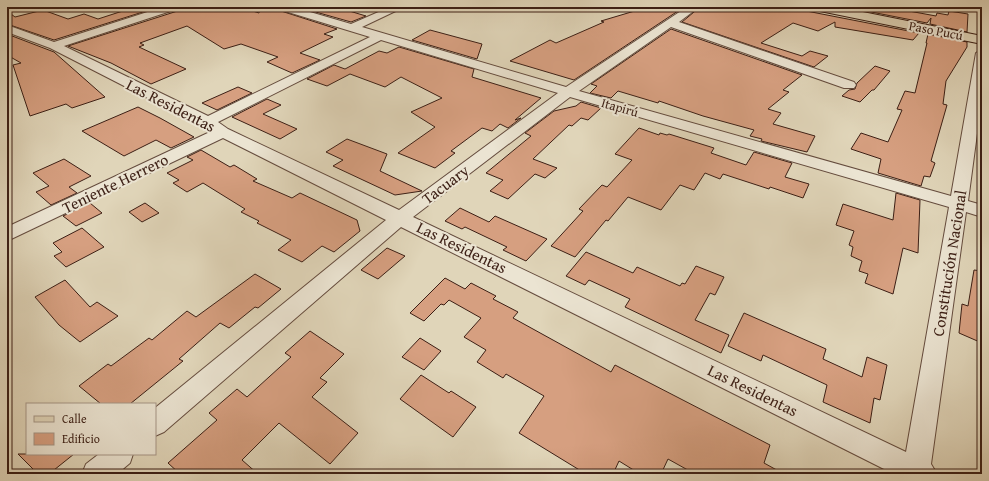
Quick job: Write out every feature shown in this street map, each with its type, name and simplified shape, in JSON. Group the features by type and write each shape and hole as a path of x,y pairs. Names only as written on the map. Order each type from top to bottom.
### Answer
{"main road":[{"name":"Paso Pucú","path":"820,7 982,40"}],"street":[{"path":"54,46 173,7"},
{"name":"Itapirú","path":"284,7 568,92 982,211"},
{"path":"352,28 399,7"},
{"name":"Tacuary","path":"156,423 401,217 568,92 694,7"},
{"path":"670,23 849,85"},
{"name":"Las Residentas","path":"7,28 54,46 215,127 401,217 918,473"},
{"name":"Teniente Herrero","path":"7,235 215,127 380,36"},
{"name":"Constitución Nacional","path":"918,473 982,53"},
{"path":"96,474 119,455"}],"building":[{"path":"135,7 146,11 54,40 7,24 7,11 15,17 43,10 68,19 84,14 98,19"},
{"path":"190,7 240,7 259,13 260,7 276,7 278,10 337,29 324,34 333,37 300,53 320,60 292,73 267,62 278,57 241,44 224,49 187,26 140,43 144,45 139,47 186,69 151,84 111,63 68,46"},
{"path":"298,7 336,7 366,16 351,22"},
{"path":"648,7 684,7 574,80 510,61 550,40 556,43 604,22 601,21"},
{"path":"700,7 786,7 919,33 913,40 835,27 835,22 818,31 793,23 761,43 802,56 810,51 828,56 814,67 682,22"},
{"path":"846,7 900,7 898,9 936,16 937,13 948,15 949,11 968,14 967,32 930,24 931,18 927,23"},
{"path":"671,29 802,75 783,90 789,92 768,109 781,113 773,124 815,136 807,152 761,141 762,139 750,136 754,130 703,116 659,101 658,103 618,91 611,98 590,93 597,86 591,84"},
{"path":"430,30 482,44 477,59 412,40"},
{"path":"7,34 54,52 105,97 72,108 66,104 30,116 13,65 21,63 7,55"},
{"path":"928,34 967,42 967,47 946,81 943,104 947,105 931,161 935,163 930,177 924,176 921,186 878,173 881,159 851,149 861,133 888,142 902,110 897,109 905,91 915,93"},
{"path":"399,47 474,69 472,77 541,98 515,120 521,118 508,128 500,124 492,131 482,128 451,151 455,153 435,168 398,153 435,127 411,112 442,98 401,77 385,87 350,74 327,86 307,79 334,65 345,69 379,51 387,53"},
{"path":"875,66 890,71 874,90 872,90 860,102 842,96 849,90 855,89 857,83"},
{"path":"238,87 252,93 217,110 202,103"},
{"path":"267,99 281,105 263,114 297,129 280,139 232,117"},
{"path":"581,102 601,108 588,120 581,118 572,126 569,125 533,159 557,168 545,178 535,174 508,199 490,191 503,180 486,173 531,136 525,133 554,111 576,106"},
{"path":"138,107 194,137 171,148 156,140 124,156 82,131"},
{"path":"639,128 659,135 660,133 667,135 669,134 714,148 711,153 746,165 754,152 792,163 785,177 809,184 803,198 723,174 720,179 705,173 694,190 680,185 661,210 628,197 608,221 606,220 575,257 551,246 583,211 579,209 602,185 607,187 632,160 615,154"},
{"path":"347,139 387,154 380,171 422,191 395,195 333,166 343,160 326,152"},
{"path":"201,150 230,167 234,165 257,179 253,181 292,198 300,193 357,220 360,231 334,252 322,246 302,262 278,250 291,240 257,223 259,221 241,212 245,209 203,183 187,192 173,183 179,180 167,173 193,160 187,157"},
{"path":"64,159 91,176 69,187 77,193 51,205 36,192 49,186 33,173"},
{"path":"896,193 920,200 918,253 903,248 893,294 865,283 868,274 859,271 862,261 851,256 853,247 849,245 854,231 836,225 843,204 893,220"},
{"path":"90,203 102,213 76,226 63,216"},
{"path":"145,203 159,213 142,222 129,212"},
{"path":"460,208 489,222 495,216 547,239 526,261 503,250 507,247 465,227 462,229 445,221"},
{"path":"82,228 104,247 66,267 54,256 62,252 53,243"},
{"path":"387,248 405,256 378,279 361,270"},
{"path":"586,252 633,273 637,267 680,286 682,283 685,284 696,266 724,277 715,295 710,293 695,320 729,335 721,353 625,307 630,299 589,280 585,285 566,276"},
{"path":"974,270 982,271 982,343 959,333 962,304 968,306"},
{"path":"255,274 281,289 258,308 255,307 229,328 220,323 179,359 183,361 131,403 100,403 79,386 108,364 111,366 149,338 152,340 187,311 196,317"},
{"path":"445,278 465,289 471,283 496,296 493,299 518,312 513,318 611,372 615,365 770,445 764,463 784,474 695,474 668,459 661,474 640,474 619,461 613,474 586,474 519,433 544,396 506,374 503,378 477,362 486,350 464,337 481,318 449,300 444,305 441,304 424,321 410,313"},
{"path":"65,280 90,307 97,302 118,316 80,342 59,325 35,297"},
{"path":"744,313 826,349 823,359 862,377 867,357 887,365 880,400 874,398 870,423 823,402 827,385 763,355 761,361 728,346"},
{"path":"310,331 344,354 320,378 327,382 312,397 358,433 330,464 279,423 242,460 258,474 180,474 168,463 217,420 209,413 237,389 247,397 291,357 285,353"},
{"path":"420,338 441,351 424,370 402,357"},
{"path":"421,375 449,393 451,391 476,407 453,437 400,399"},
{"path":"18,454 73,455 49,474 38,474"}]}
